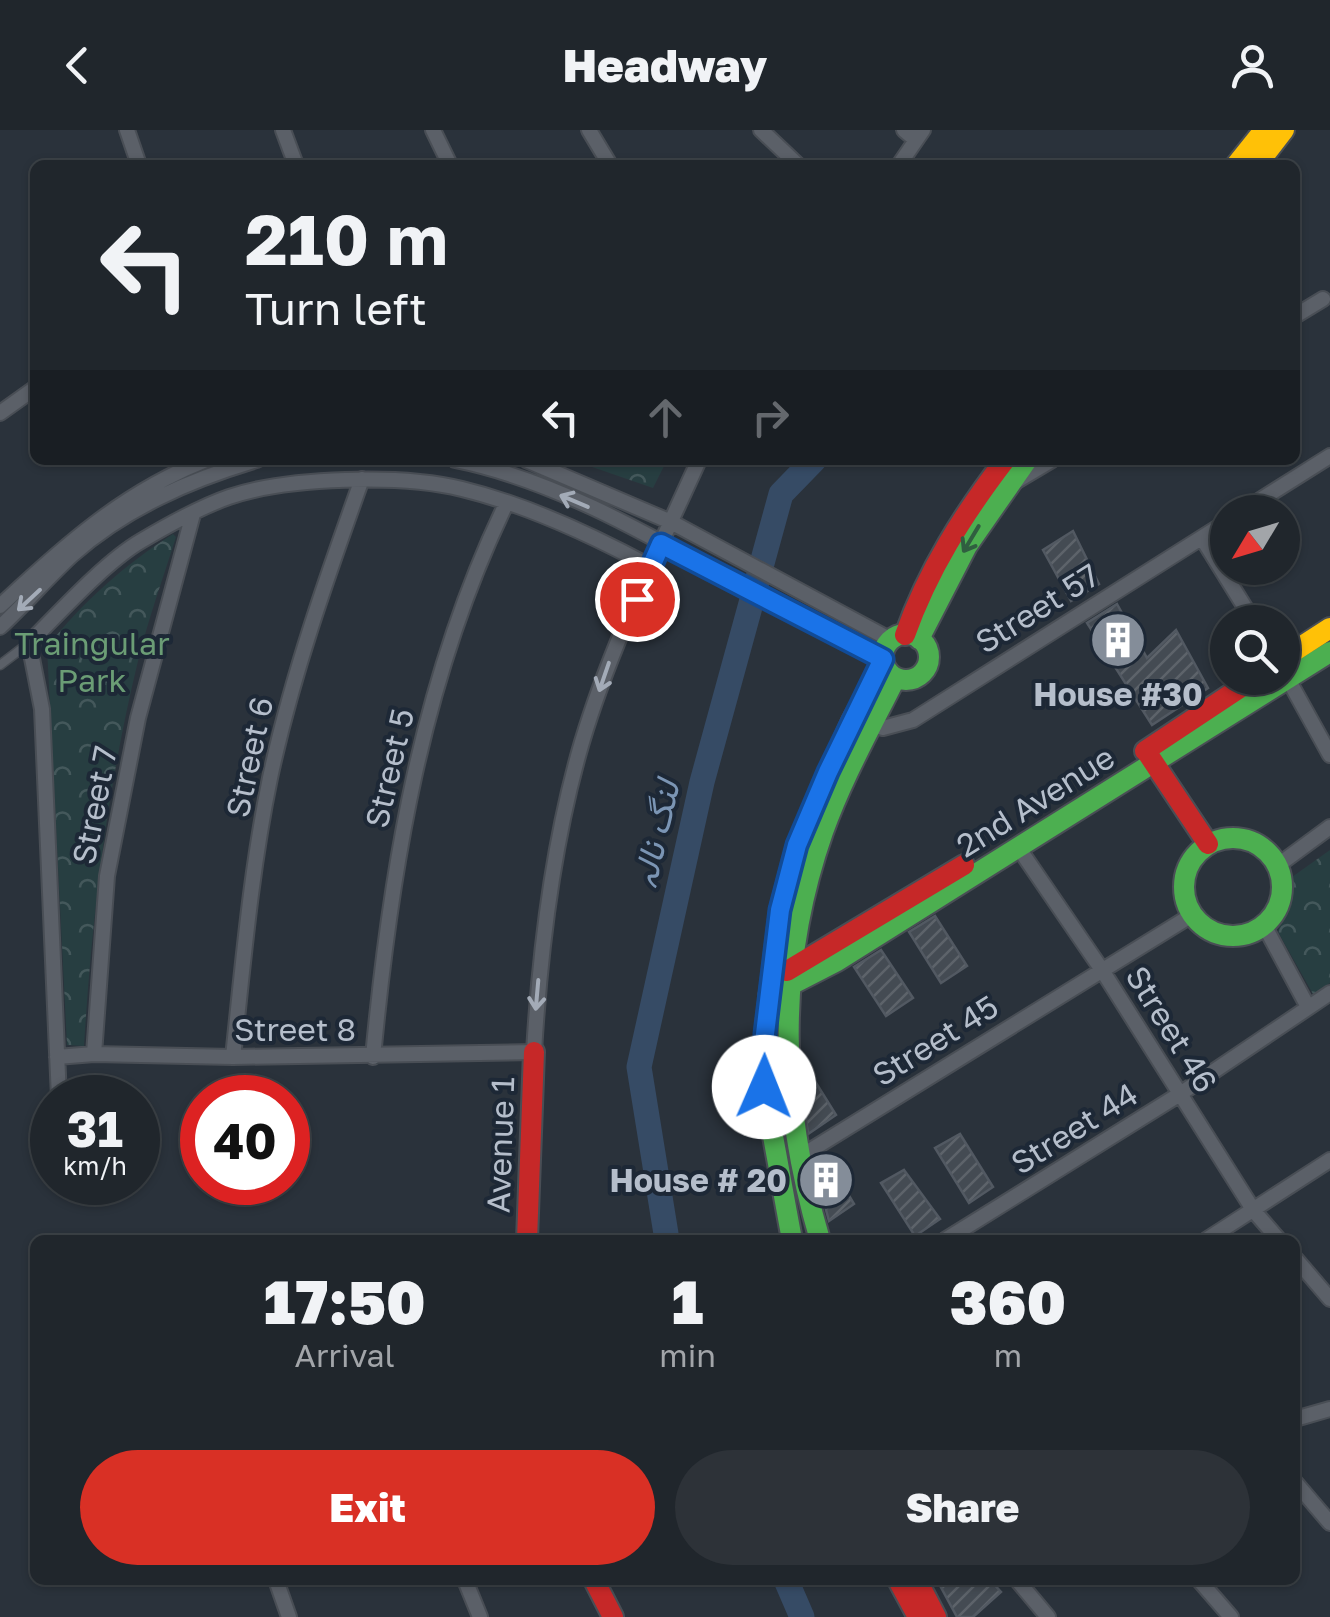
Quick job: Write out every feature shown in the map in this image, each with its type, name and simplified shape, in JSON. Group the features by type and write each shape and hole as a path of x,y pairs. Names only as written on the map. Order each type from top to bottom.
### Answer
{"street":[{"path":"127,130 137,160"},
{"path":"282,130 294,160"},
{"path":"433,130 448,160"},
{"path":"589,130 607,160"},
{"path":"760,130 793,160"},
{"path":"1240,160 1264,130"},
{"path":"1261,160 1284,130"},
{"path":"900,160 914,133"},
{"path":"1300,313 1323,300"},
{"path":"0,413 30,392"},
{"path":"0,402 0,413"},
{"path":"1268,495 1330,456"},
{"path":"0,606 46,562 123,501 193,465"},
{"path":"0,627 72,556 112,524 160,496 208,474 240,465"},
{"path":"479,465 609,516 711,571 890,650"},
{"path":"538,465 672,522 890,650"},
{"path":"534,1052 537,990 556,859 581,744 609,662 697,465"},
{"path":"791,1235 764,1087 770,987 780,910 797,845 852,721 961,516 1001,465"},
{"path":"819,1235 798,1158 789,1090 793,976 817,851 872,725 890,650 939,592 986,514 1023,465"},
{"path":"1006,488 1044,465"},
{"path":"58,1075 42,709 29,644 138,542 230,496 362,479 412,481 462,489 549,518 651,567"},
{"name":"Street 6","path":"234,1058 258,845 271,776 317,604 362,479"},
{"name":"Street 5","path":"373,1057 393,874 419,749 481,555 506,504"},
{"name":"Street 7","path":"94,1054 107,876 138,718 193,514"},
{"name":"Street 57","path":"872,725 883,728 912,720 1210,533"},
{"path":"1202,538 1243,605"},
{"name":"2nd Avenue","path":"1300,655 1330,628"},
{"name":"2nd Avenue","path":"1300,663 1330,652"},
{"name":"2nd Avenue","path":"770,987 837,961 1018,848 1232,695"},
{"name":"2nd Avenue","path":"793,976 1244,695"},
{"path":"1298,695 1330,754"},
{"path":"1149,756 1208,844"},
{"path":"1278,866 1330,827"},
{"path":"1240,838 1268,853 1278,866 1281,898 1275,913 1250,934 1218,934 1192,915 1183,884 1187,868 1208,844 1240,838"},
{"name":"Street 46","path":"1018,848 1102,970 1254,1211 1275,1235"},
{"name":"Street 45","path":"798,1158 1192,915"},
{"path":"1264,925 1308,1007"},
{"name":"Street 44","path":"953,1235 1180,1094 1330,994"},
{"name":"Street 8","path":"57,1057 373,1057 534,1052"},
{"name":"Avenue 1","path":"526,1235 534,1052"},
{"path":"1214,1235 1330,1160"},
{"path":"1300,1264 1330,1299"},
{"path":"1300,1418 1330,1409"},
{"path":"1300,1488 1330,1524"},
{"path":"278,1585 288,1617"},
{"path":"467,1585 480,1617"},
{"path":"597,1585 613,1617"},
{"path":"901,1585 918,1617"},
{"path":"920,1585 936,1617"},
{"path":"1021,1585 1048,1617"},
{"path":"1203,1585 1231,1617"}],"lane":[{"path":"0,665 29,644"}],"green space":[{"path":"586,465 664,465 653,488"},
{"name":"Traingular Park","path":"173,534 176,537 127,709 109,804 91,949 84,1046 67,1045 47,647 105,585"},
{"path":"1330,850 1330,983 1313,994 1278,932 1292,877"}],"building":[{"path":"1073,531 1099,584 1071,601 1043,550"},
{"path":"1117,604 1147,658 1176,630 1208,688 1152,725 1087,623"},
{"path":"935,916 967,966 941,983 909,932"},
{"path":"881,950 913,998 886,1016 854,967"},
{"path":"803,1062 836,1115 808,1134 804,1102"},
{"path":"960,1134 993,1187 969,1203 935,1148"},
{"name":"House # 20","path":"824,1154 854,1204 829,1221 813,1161"},
{"path":"904,1170 940,1219 914,1235 881,1183"},
{"path":"940,1585 995,1585 1001,1592 973,1617 957,1617"}],"waterway":[{"name":"لنگ نالہ","path":"666,1235 639,1067 702,782 781,494 809,465"},
{"name":"لنگ نالہ","path":"788,1585 802,1617"}],"traffic: fast":[{"path":"919,639 967,546 1024,465"},
{"path":"906,634 922,641 929,657 922,673 906,680 890,673 883,657 890,641 906,634"},
{"path":"769,996 837,961 1330,652"},
{"path":"791,1235 764,1087 765,1034 780,910 797,845 852,721 883,665"},
{"path":"819,1235 797,1138 791,1087 791,984 797,933 823,832 895,679"},
{"path":"1233,838 1252,842 1268,852 1278,868 1282,887 1278,906 1268,922 1252,932 1233,936 1214,932 1198,922 1188,906 1184,887 1188,868 1198,852 1214,842 1233,838"}],"traffic: slow":[{"path":"1240,160 1264,130"},
{"path":"1261,160 1284,130"},
{"path":"1300,647 1330,628"}],"traffic: jam":[{"path":"905,635 948,544 1001,465"},
{"path":"1145,751 1229,695"},
{"path":"1146,751 1208,844"},
{"path":"787,971 964,865"},
{"path":"527,1235 534,1052"},
{"path":"597,1585 613,1617"},
{"path":"901,1585 918,1617"},
{"path":"920,1585 936,1617"}],"place":[{"name":"House #30","path":"1118,640"},
{"name":"House # 20","path":"826,1180"}],"route":[{"path":"637,599 661,544 883,659 797,845 780,910 765,1034 764,1087"}]}
